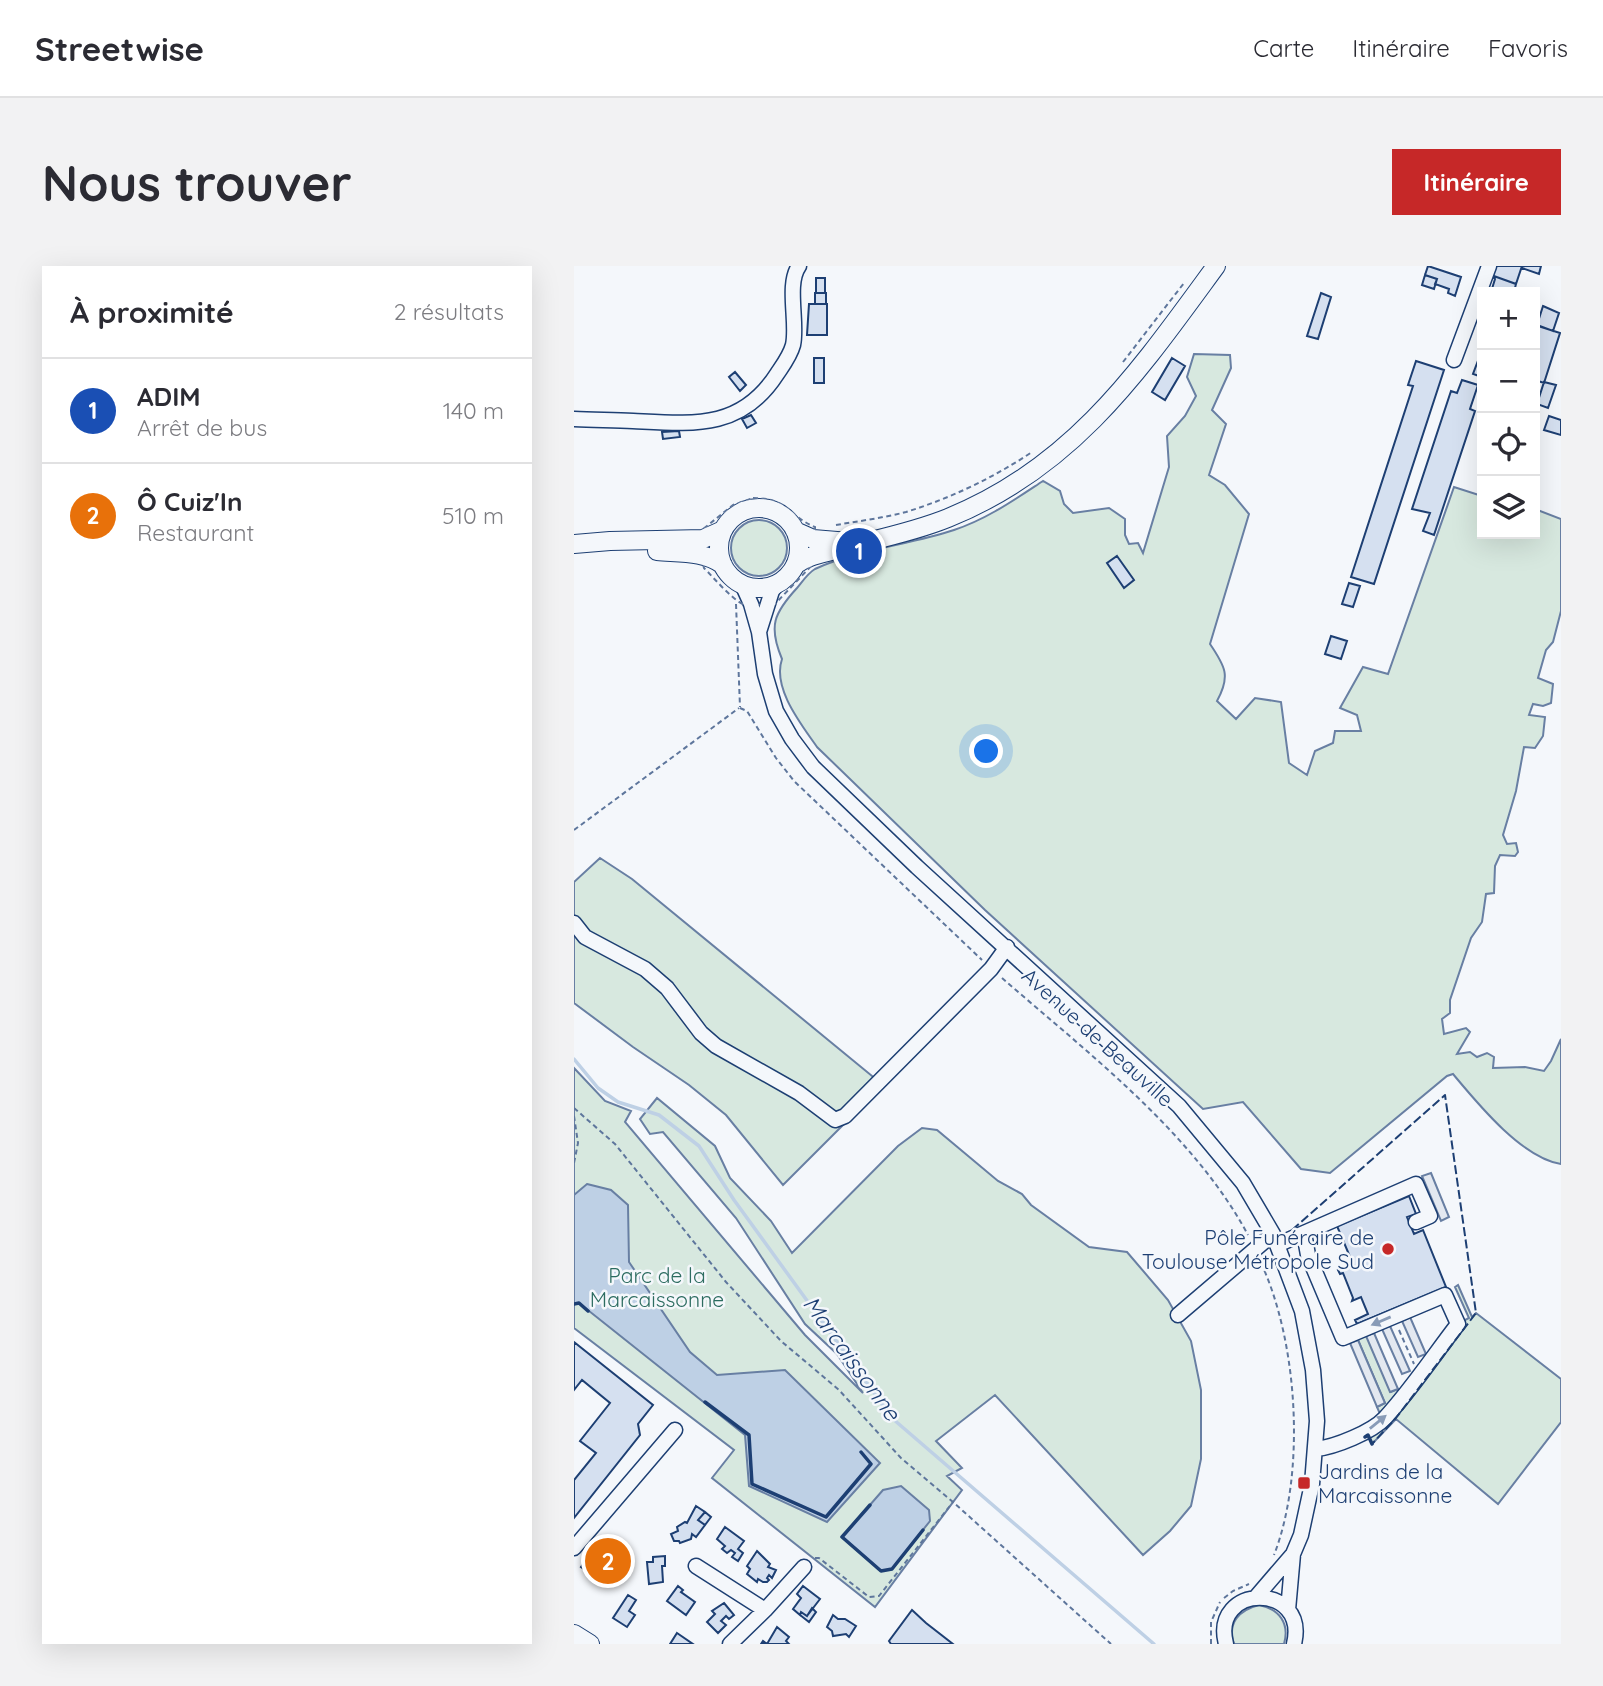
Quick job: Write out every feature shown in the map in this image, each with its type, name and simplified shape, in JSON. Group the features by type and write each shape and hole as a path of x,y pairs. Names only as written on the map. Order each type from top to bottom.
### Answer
{"main road":[{"path":"704,547 738,513 760,508 781,514 795,530 818,540 856,543 923,527 968,509 1007,488 1054,456 1084,431 1126,386 1216,266"},
{"path":"723,530 719,544 723,565 728,573 742,584 760,588 778,583 818,540"},
{"path":"795,530 799,548 795,565"},
{"path":"577,544 610,541 704,547 723,565"},
{"path":"574,1634 590,1644"}],"street":[{"path":"574,419 668,423 719,419 738,412 759,398 792,347 794,277 799,266"},
{"path":"1454,360 1489,266"},
{"name":"Avenue de Beauville","path":"759,632 778,583"},
{"name":"Avenue de Beauville","path":"742,584 759,632 765,674 776,711 813,767 1179,1106 1243,1183 1275,1240 1304,1323 1313,1370 1317,1421 1316,1449 1307,1507 1293,1554 1288,1610 1296,1629 1294,1644"},
{"path":"574,923 585,937 645,969 660,982 701,1033 716,1046 799,1093 835,1120 845,1116 991,969 1007,947"},
{"path":"1178,1315 1255,1249 1275,1240 1304,1233 1416,1184 1430,1216 1416,1222"},
{"path":"1304,1233 1308,1255 1343,1338 1446,1295 1458,1324 1384,1419 1372,1428 1326,1448 1316,1449"},
{"path":"574,1548 675,1430"},
{"name":"Avenue de Beauville","path":"1226,1643 1225,1626 1232,1611 1240,1603 1256,1597 1293,1554"},
{"path":"696,1566 765,1611"},
{"path":"730,1644 765,1611 804,1567"},
{"path":"1256,1597 1270,1598 1288,1610"}],"path":[{"path":"1118,370 1189,277"},
{"path":"818,540 946,498 995,475 1036,449"},
{"path":"574,830 740,708 736,601 704,568 702,530 725,510 742,500 775,500 785,505 802,521 815,527 818,540 815,562 775,604 745,605 736,601"},
{"name":"Avenue de Beauville","path":"740,708 747,710 776,758 794,781 991,969 1178,1138 1223,1195 1255,1249 1273,1292 1289,1357 1294,1441 1288,1495 1280,1538 1273,1558"},
{"path":"574,1108 615,1144 726,1282 781,1340 839,1390 901,1458 1111,1644"},
{"path":"574,1116 578,1143 574,1163"},
{"path":"1393,1316 1416,1370"},
{"path":"804,1567 812,1558 819,1558 869,1597 878,1596 953,1502"}],"green space":[{"path":"1194,354 1230,355 1231,368 1212,410 1226,424 1209,475 1225,485 1249,514 1210,644 1222,665 1225,678 1217,701 1236,719 1255,698 1281,702 1289,763 1307,775 1315,751 1333,743 1335,731 1361,731 1357,715 1340,708 1363,667 1388,674 1454,487 1477,494 1477,539 1540,539 1540,511 1561,519 1561,611 1553,642 1546,650 1538,678 1553,684 1551,703 1543,706 1533,704 1529,715 1545,717 1543,736 1535,748 1524,747 1516,791 1503,835 1507,844 1516,843 1518,852 1515,856 1500,855 1495,866 1494,893 1486,894 1482,922 1471,938 1450,1000 1450,1013 1442,1019 1444,1034 1466,1028 1470,1032 1457,1054 1470,1052 1477,1057 1487,1053 1494,1057 1493,1068 1525,1067 1544,1071 1561,1039 1561,1164 1546,1160 1516,1141 1453,1074 1447,1076 1330,1173 1301,1169 1243,1102 1203,1109 985,910 817,747 784,694 780,670 782,659 775,638 778,613 808,575 831,562 966,526 1000,509 1043,481 1060,491 1064,504 1073,513 1109,508 1125,519 1125,535 1129,544 1138,543 1143,553 1169,467 1167,436 1185,416 1196,396 1187,377"},
{"path":"759,520 770,522 779,528 785,537 785,559 779,568 770,574 759,576 748,574 739,568 733,559 731,548 733,537 739,528 748,522"},
{"path":"600,858 632,879 883,1085 783,1185 726,1115 689,1085 574,1003 574,882"},
{"name":"Parc de la Marcaissonne","path":"574,1068 605,1101 631,1111 625,1122 805,1335 863,1393 837,1354 805,1324 736,1218 663,1132 650,1134 640,1119 657,1098 715,1146 730,1178 771,1221 792,1253 898,1146 922,1128 937,1130 998,1181 1022,1194 1031,1205 1089,1247 1127,1252 1168,1300 1191,1341 1201,1390 1201,1459 1191,1506 1170,1531 1143,1555 995,1395 936,1441 962,1468 947,1476 962,1490 875,1607 712,1478 734,1450 574,1328"},
{"path":"1458,1285 1472,1317 1476,1313 1561,1379 1561,1422 1498,1504 1396,1419 1372,1444 1368,1435 1461,1322 1469,1318 1455,1287"},
{"path":"1373,1331 1374,1333 1367,1336 1391,1392 1399,1390 1380,1414 1377,1407 1385,1403 1358,1340 1349,1341"},
{"path":"1259,1605 1272,1610 1281,1618 1285,1630 1284,1644 1234,1644 1232,1630 1236,1618"}],"shaded area":[{"path":"1431,1173 1449,1217 1441,1221 1422,1176"},
{"path":"1410,1317 1426,1354 1418,1357 1402,1321"},
{"path":"1390,1326 1410,1371 1402,1374 1382,1329"},
{"path":"1374,1333 1398,1389 1390,1392 1366,1336"},
{"path":"1358,1340 1385,1403 1377,1407 1350,1343"}],"water":[{"path":"587,1184 611,1190 628,1205 629,1262 690,1352 717,1375 785,1370 880,1463 827,1522 749,1486 745,1435 579,1303 574,1304 574,1195"},
{"path":"901,1486 929,1510 930,1521 892,1569 881,1571 842,1537 883,1490"}],"building":[{"path":"1428,266 1461,277 1455,296 1448,293 1449,289 1435,284 1437,279 1425,275"},
{"path":"1494,266 1522,266 1516,284 1491,275"},
{"path":"1522,266 1541,266 1539,274"},
{"path":"1425,275 1437,279 1434,289 1422,285"},
{"path":"1491,275 1516,284 1515,287 1493,287 1495,279"},
{"path":"816,278 825,278 825,293 816,293"},
{"path":"815,293 826,293 826,304 815,304"},
{"path":"1321,293 1331,297 1318,339 1307,336"},
{"path":"809,304 827,304 827,335 807,335"},
{"path":"1543,306 1559,313 1553,331 1540,326"},
{"path":"1540,327 1560,333 1544,383 1540,382"},
{"path":"814,358 824,358 824,383 814,383"},
{"path":"1172,358 1185,366 1165,400 1152,392"},
{"path":"1416,361 1444,370 1374,584 1351,577 1413,386 1408,385"},
{"path":"735,372 746,385 740,391 729,377"},
{"path":"1462,380 1477,385 1470,409 1475,411 1434,535 1423,531 1430,513 1412,509 1451,391 1457,393"},
{"path":"1544,382 1556,385 1548,408 1540,405"},
{"path":"751,415 756,423 747,428 742,419"},
{"path":"1549,416 1561,420 1561,435 1544,430"},
{"path":"679,431 680,437 663,439 662,432"},
{"path":"1117,556 1134,580 1124,588 1107,563"},
{"path":"1349,583 1360,586 1353,607 1342,604"},
{"path":"1331,636 1347,641 1341,659 1325,654"},
{"name":"Pôle Funéraire de Toulouse Métropole Sud","path":"1409,1196 1416,1214 1407,1217 1414,1234 1423,1230 1446,1287 1357,1324 1355,1320 1368,1314 1361,1297 1352,1301 1343,1273 1340,1274 1338,1270 1353,1264 1337,1226"},
{"path":"574,1342 653,1405 638,1424 640,1435 574,1518 574,1480 596,1453 580,1441 610,1403 582,1380 574,1390"},
{"path":"696,1506 705,1512 698,1520 705,1525 696,1537 692,1534 691,1539 680,1543 674,1541 671,1534 678,1531 677,1527 687,1523"},
{"path":"705,1512 711,1517 705,1525 698,1520"},
{"path":"725,1527 744,1541 738,1549 743,1553 738,1561 732,1557 735,1553 731,1550 727,1553 722,1549 725,1546 717,1539"},
{"path":"606,1539 630,1558 613,1579 601,1570 598,1574 586,1565"},
{"path":"757,1551 770,1564 768,1567 776,1570 772,1578 769,1575 767,1582 758,1579 757,1582 747,1574 750,1569 747,1566"},
{"path":"589,1556 591,1558 586,1565 593,1571 591,1574 581,1567"},
{"path":"665,1556 665,1566 662,1566 663,1582 649,1584 647,1562 653,1562 653,1557"},
{"path":"678,1586 683,1590 681,1592 695,1602 686,1615 667,1601"},
{"path":"803,1586 820,1599 807,1616 801,1612 800,1615 793,1609 801,1598 797,1594"},
{"path":"628,1595 636,1600 629,1611 635,1615 627,1627 613,1618"},
{"path":"724,1603 734,1615 729,1619 726,1616 721,1621 726,1625 718,1633 707,1622 715,1614 712,1611"},
{"path":"812,1608 816,1612 809,1622 800,1615 801,1612 807,1616"},
{"path":"912,1610 953,1644 891,1644 889,1641"},
{"path":"833,1615 856,1626 849,1637 846,1634 833,1636 827,1627"},
{"path":"777,1627 789,1637 786,1641 789,1644 767,1644"},
{"path":"677,1633 693,1644 670,1644"}],"waterway":[{"name":"Marcaissonne","path":"574,1059 598,1088 618,1102 659,1115 699,1146 734,1200 893,1419 1154,1644"}],"fence":[{"path":"1292,1230 1445,1095 1476,1313 1396,1418 1372,1444"}],"wall":[{"path":"574,1304 579,1303 588,1311"},
{"path":"705,1402 749,1435 752,1484 826,1517 871,1464 861,1452"},
{"path":"1365,1437 1368,1435 1372,1444"},
{"path":"870,1505 842,1537 881,1571 892,1569 923,1530"}],"place":[{"name":"ADIM","path":"859,551"},
{"name":"Pôle Funéraire de Toulouse Métropole Sud","path":"1388,1249"},
{"name":"Jardins de la Marcaissonne","path":"1304,1483"},
{"name":"Ô Cuiz'In","path":"608,1561"}]}
